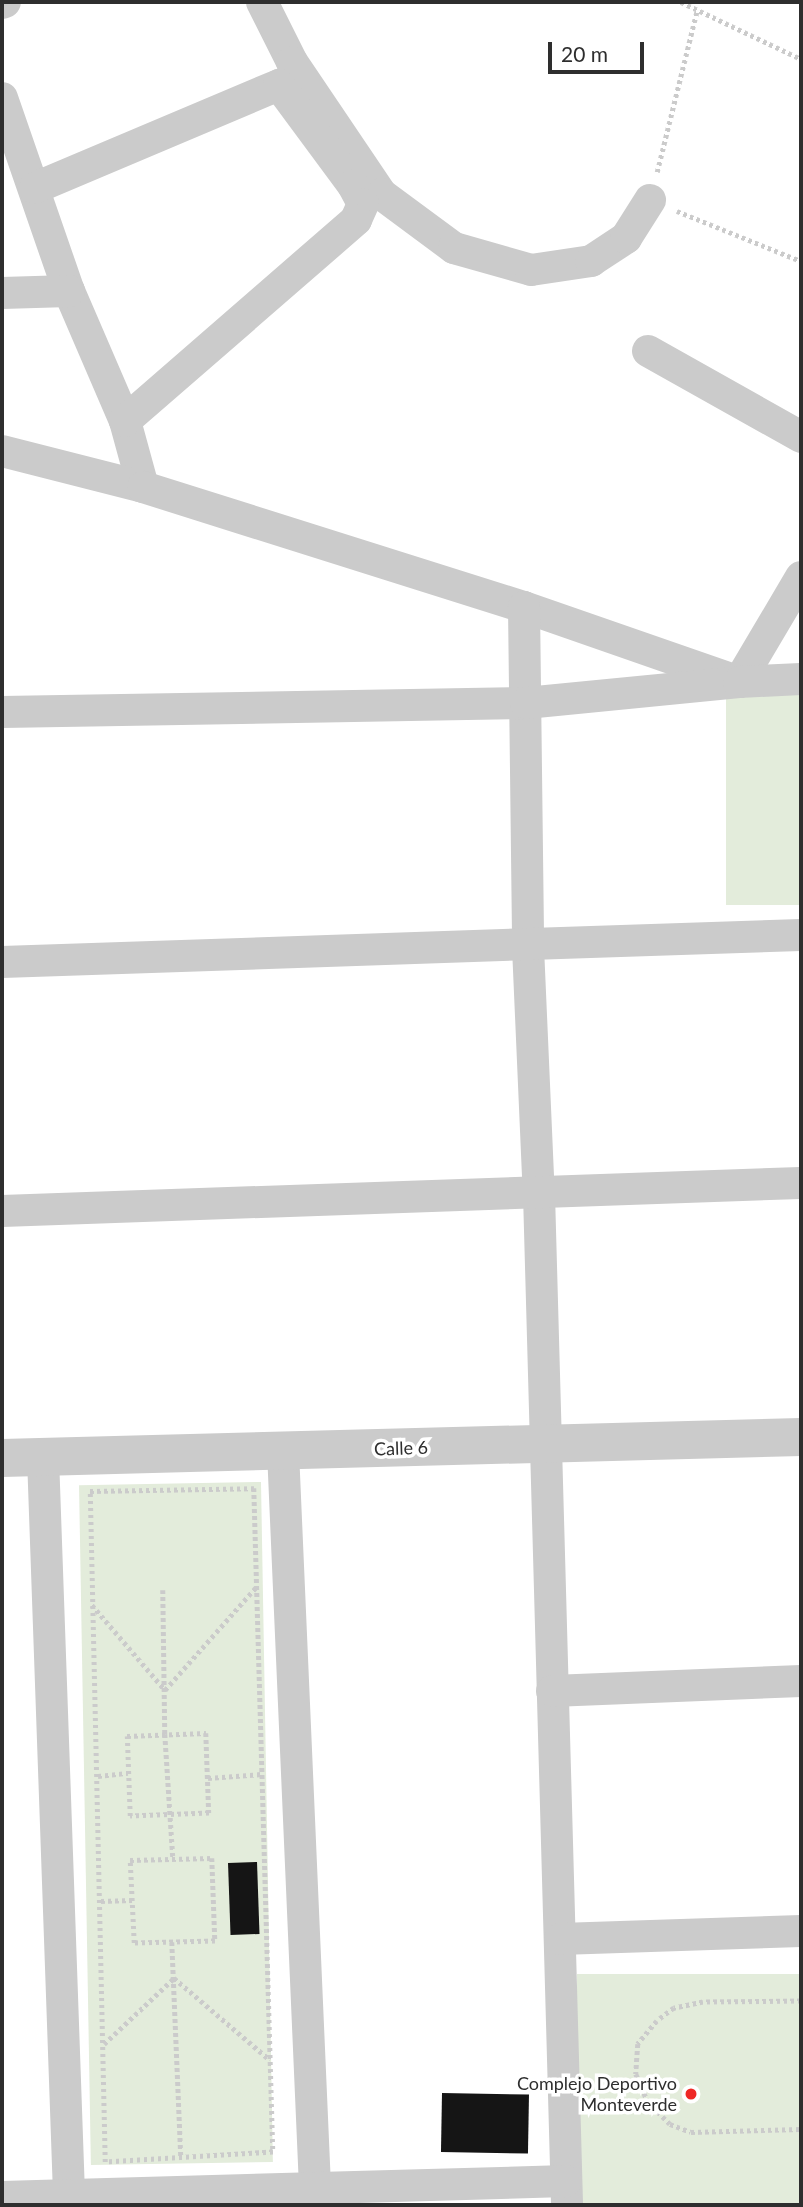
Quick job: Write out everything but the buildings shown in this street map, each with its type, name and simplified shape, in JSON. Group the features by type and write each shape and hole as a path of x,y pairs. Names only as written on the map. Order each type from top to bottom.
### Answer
{"street":[{"path":"262,2 292,62 381,194 454,248 531,270 590,261 626,238 650,200"},
{"path":"35,188 279,85 353,185 363,204 356,220 125,421"},
{"path":"3,109 35,188 69,291 125,421 143,487"},
{"path":"2,293 69,291"},
{"path":"648,351 801,437"},
{"path":"2,451 143,487 524,607 739,681"},
{"path":"739,681 801,577"},
{"path":"2,2197 315,2188 566,2193 539,1194 528,947 524,607"},
{"path":"2,712 526,703 739,681 801,679"},
{"path":"2,962 528,947 801,935"},
{"path":"2,1211 801,1183"},
{"name":"Calle 6","path":"2,1458 801,1437"},
{"path":"282,1451 315,2188"},
{"path":"43,1457 69,2194"},
{"path":"552,1691 801,1681"},
{"path":"560,1939 801,1931"}],"path":[{"path":"681,2 801,59"},
{"path":"697,10 650,200 801,261"},
{"path":"254,1488 257,1586 273,2151 105,2162 90,1491 254,1488"},
{"path":"165,1690 257,1586"},
{"path":"163,1590 165,1734 173,1858"},
{"path":"92,1604 165,1690"},
{"path":"206,1733 209,1814 130,1816 128,1773 127,1736 206,1733"},
{"path":"98,1776 128,1773"},
{"path":"208,1777 262,1774"},
{"path":"212,1858 215,1941 134,1943 132,1900 130,1860 212,1858"},
{"path":"101,1901 132,1900"},
{"path":"172,1942 181,2157"},
{"path":"174,1978 271,2060"},
{"path":"103,2045 174,1978"},
{"path":"801,2001 703,2002 674,2008 656,2021 638,2044 636,2074 648,2102 670,2123 691,2132 801,2129"}],"green space":[{"path":"726,695 801,695 801,905 726,905"},
{"path":"261,1482 273,2162 91,2165 79,1485"},
{"name":"Complejo Deportivo Monteverde","path":"577,1974 801,1974 801,2205 577,2205"}],"place":[{"name":"Complejo Deportivo Monteverde","path":"691,2094"}]}
